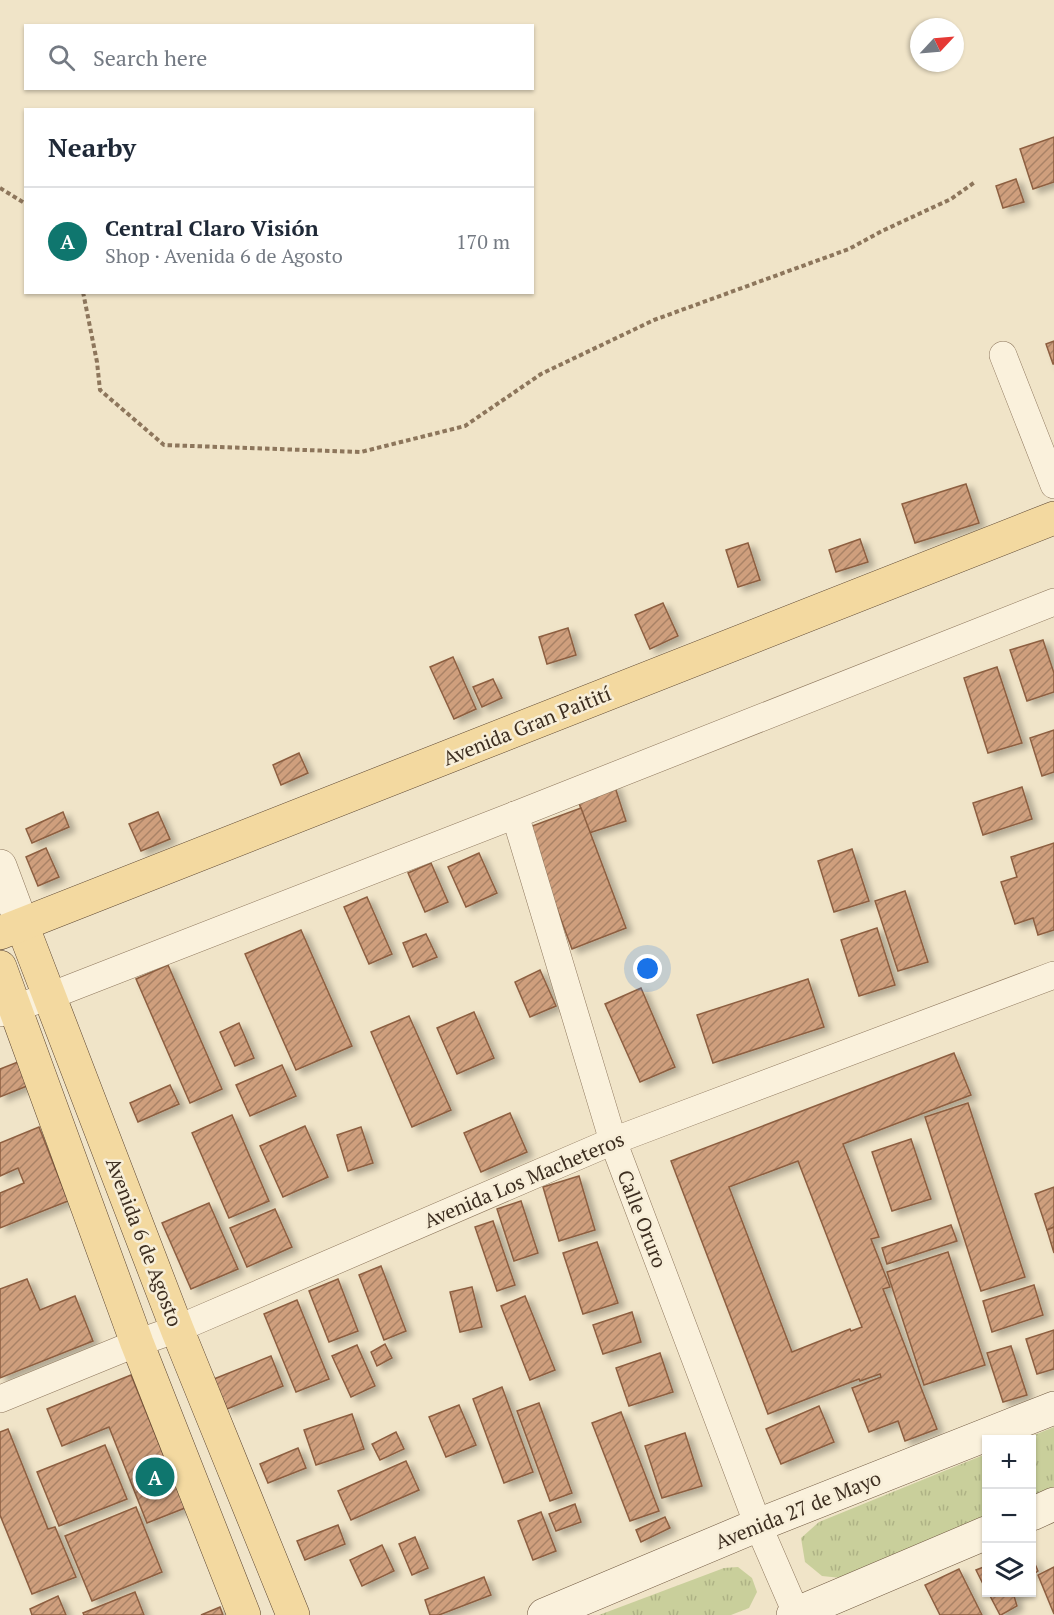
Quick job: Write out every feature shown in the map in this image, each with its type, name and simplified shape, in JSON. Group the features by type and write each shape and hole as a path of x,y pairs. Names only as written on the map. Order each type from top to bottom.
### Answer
{"main road":[{"name":"Avenida Gran Paitití","path":"11,929 1054,518"},
{"name":"Avenida 6 de Agosto","path":"0,866 11,929 50,996 177,1329 293,1615"},
{"name":"Avenida 6 de Agosto","path":"0,967 7,1010 244,1615"},
{"name":"Avenida 27 de Mayo","path":"544,1615 758,1525 1054,1408"},
{"path":"1036,1512 1054,1504"},
{"path":"795,1615 982,1535"}],"street":[{"path":"1003,355 1054,485"},
{"path":"7,1010 50,996 515,815 1054,602"},
{"name":"Calle Oruro","path":"515,815 613,1141 758,1525 795,1615"},
{"name":"Avenida Los Macheteros","path":"0,1399 177,1329 613,1141 1054,975"}],"path":[{"path":"83,294 97,362 100,390 164,445 361,452 465,426 541,374 654,320 849,249 951,199 975,182"},
{"path":"0,188 24,203"}],"green space":[{"path":"1054,1427 1054,1491 1036,1498 1036,1435"},
{"path":"982,1456 982,1520 841,1578 822,1576 805,1562 801,1538 819,1522"},
{"path":"738,1567 752,1578 757,1592 749,1608 731,1615 599,1615 724,1568"}],"building":[{"path":"1054,137 1054,182 1033,189 1020,149"},
{"path":"1016,179 1024,202 1003,208 996,186"},
{"path":"1054,341 1054,364 1053,364 1046,344"},
{"path":"966,484 979,523 915,543 902,504"},
{"path":"860,539 868,562 836,572 829,550"},
{"path":"748,543 760,580 738,587 726,550"},
{"path":"663,603 678,636 650,649 635,615"},
{"path":"568,628 576,655 547,664 539,637"},
{"path":"1043,640 1054,673 1054,692 1027,701 1010,650"},
{"path":"453,657 476,709 454,719 430,667"},
{"path":"997,667 1022,743 988,753 964,678"},
{"path":"493,679 502,698 482,707 473,687"},
{"path":"1054,730 1054,772 1042,776 1030,738"},
{"path":"299,753 308,773 281,785 273,765"},
{"path":"614,784 626,821 589,833 577,797"},
{"path":"1022,787 1032,819 983,835 973,803"},
{"path":"581,808 626,928 572,949 527,828"},
{"path":"63,812 69,827 32,843 26,829"},
{"path":"158,812 170,839 141,851 129,824"},
{"path":"1054,843 1054,930 1038,935 1033,918 1015,924 1001,882 1017,877 1011,857"},
{"path":"46,848 59,877 38,886 26,857"},
{"path":"852,849 869,901 834,912 818,861"},
{"path":"479,853 497,893 466,907 448,867"},
{"path":"431,863 448,902 425,912 408,873"},
{"path":"905,891 928,962 898,971 875,901"},
{"path":"367,897 392,954 369,964 344,907"},
{"path":"877,928 895,985 859,996 841,940"},
{"path":"301,930 352,1046 296,1070 245,954"},
{"path":"426,934 437,957 413,967 403,943"},
{"path":"168,965 222,1089 190,1103 136,979"},
{"path":"540,970 556,1006 530,1017 515,982"},
{"path":"808,979 824,1027 713,1063 697,1015"},
{"path":"641,988 675,1067 640,1082 605,1004"},
{"path":"474,1012 494,1058 457,1074 437,1028"},
{"path":"409,1016 451,1110 412,1127 371,1032"},
{"path":"239,1023 254,1058 235,1066 220,1032"},
{"path":"954,1053 971,1095 843,1144 879,1237 871,1239 890,1287 883,1289 937,1429 905,1441 898,1421 869,1432 852,1388 881,1377 880,1374 860,1381 859,1379 768,1414 671,1161","holes":["798,1161 862,1327 851,1331 850,1329 792,1352 729,1187"]},
{"path":"18,1062 27,1086 0,1097 0,1069"},
{"path":"282,1065 296,1096 250,1116 236,1085"},
{"path":"170,1085 179,1104 138,1122 130,1103"},
{"path":"968,1103 1025,1277 981,1291 925,1117"},
{"path":"510,1113 527,1152 481,1172 464,1133"},
{"path":"232,1115 269,1201 229,1218 192,1133"},
{"path":"305,1126 328,1177 283,1197 260,1146"},
{"path":"39,1127 68,1201 0,1228 0,1193 24,1183 18,1168 0,1176 0,1143"},
{"path":"361,1127 373,1163 348,1171 337,1135"},
{"path":"911,1139 931,1199 892,1211 872,1152"},
{"path":"579,1176 595,1230 559,1241 543,1187"},
{"path":"1054,1187 1054,1227 1047,1230 1035,1194"},
{"path":"521,1201 538,1253 514,1261 497,1209"},
{"path":"209,1203 238,1269 191,1289 162,1223"},
{"path":"275,1209 292,1247 247,1267 230,1228"},
{"path":"493,1221 515,1285 497,1291 475,1227"},
{"path":"951,1225 957,1241 887,1264 882,1248"},
{"path":"1054,1227 1054,1253 1047,1230"},
{"path":"597,1242 618,1303 583,1314 563,1253"},
{"path":"948,1252 985,1365 924,1385 887,1272"},
{"path":"381,1266 406,1331 384,1340 359,1275"},
{"path":"27,1279 40,1310 75,1296 93,1341 0,1378 0,1289"},
{"path":"338,1279 358,1331 329,1342 309,1291"},
{"path":"1034,1285 1043,1315 992,1332 983,1301"},
{"path":"472,1287 482,1327 460,1332 450,1292"},
{"path":"525,1296 555,1370 530,1380 501,1306"},
{"path":"297,1300 329,1379 296,1392 264,1314"},
{"path":"632,1312 641,1342 603,1354 593,1325"},
{"path":"1054,1330 1054,1369 1037,1374 1026,1339"},
{"path":"385,1344 392,1358 377,1366 371,1352"},
{"path":"357,1345 375,1386 351,1397 332,1356"},
{"path":"1011,1346 1027,1395 1003,1402 987,1353"},
{"path":"660,1353 673,1392 629,1406 616,1368"},
{"path":"271,1356 283,1386 227,1409 214,1379"},
{"path":"131,1375 185,1508 147,1523 109,1427 62,1446 47,1409"},
{"path":"502,1387 533,1472 504,1483 473,1399"},
{"path":"539,1403 572,1493 550,1501 517,1411"},
{"path":"459,1405 476,1445 446,1457 429,1417"},
{"path":"819,1406 834,1442 781,1464 766,1429"},
{"path":"621,1412 659,1511 630,1521 592,1423"},
{"path":"352,1414 364,1449 316,1465 304,1430"},
{"path":"8,1429 48,1529 55,1527 76,1577 32,1594 0,1515 0,1432"},
{"path":"396,1432 404,1449 380,1460 372,1444"},
{"path":"685,1433 702,1486 662,1498 645,1446"},
{"path":"105,1445 127,1499 59,1526 37,1472"},
{"path":"298,1448 306,1468 268,1483 260,1464"},
{"path":"406,1461 419,1490 351,1520 338,1491"},
{"path":"575,1504 581,1522 556,1531 549,1514"},
{"path":"136,1507 162,1572 92,1601 65,1536"},
{"path":"541,1512 556,1551 533,1560 518,1521"},
{"path":"665,1517 670,1528 641,1542 636,1530"},
{"path":"338,1525 345,1544 305,1560 297,1541"},
{"path":"415,1537 428,1568 412,1575 399,1544"},
{"path":"382,1545 394,1571 362,1586 350,1560"},
{"path":"1054,1567 1054,1614 1038,1575"},
{"path":"982,1568 982,1582 976,1570"},
{"path":"959,1569 982,1615 940,1615 925,1585"},
{"path":"484,1577 491,1595 439,1615 430,1615 425,1600"},
{"path":"135,1592 144,1615 84,1615 83,1613"},
{"path":"58,1596 66,1615 32,1615 30,1609"},
{"path":"991,1597 1014,1597 1017,1606 1000,1615"},
{"path":"220,1607 223,1615 201,1615"}],"place":[{"name":"Central Claro Visión","path":"155,1477"}]}
